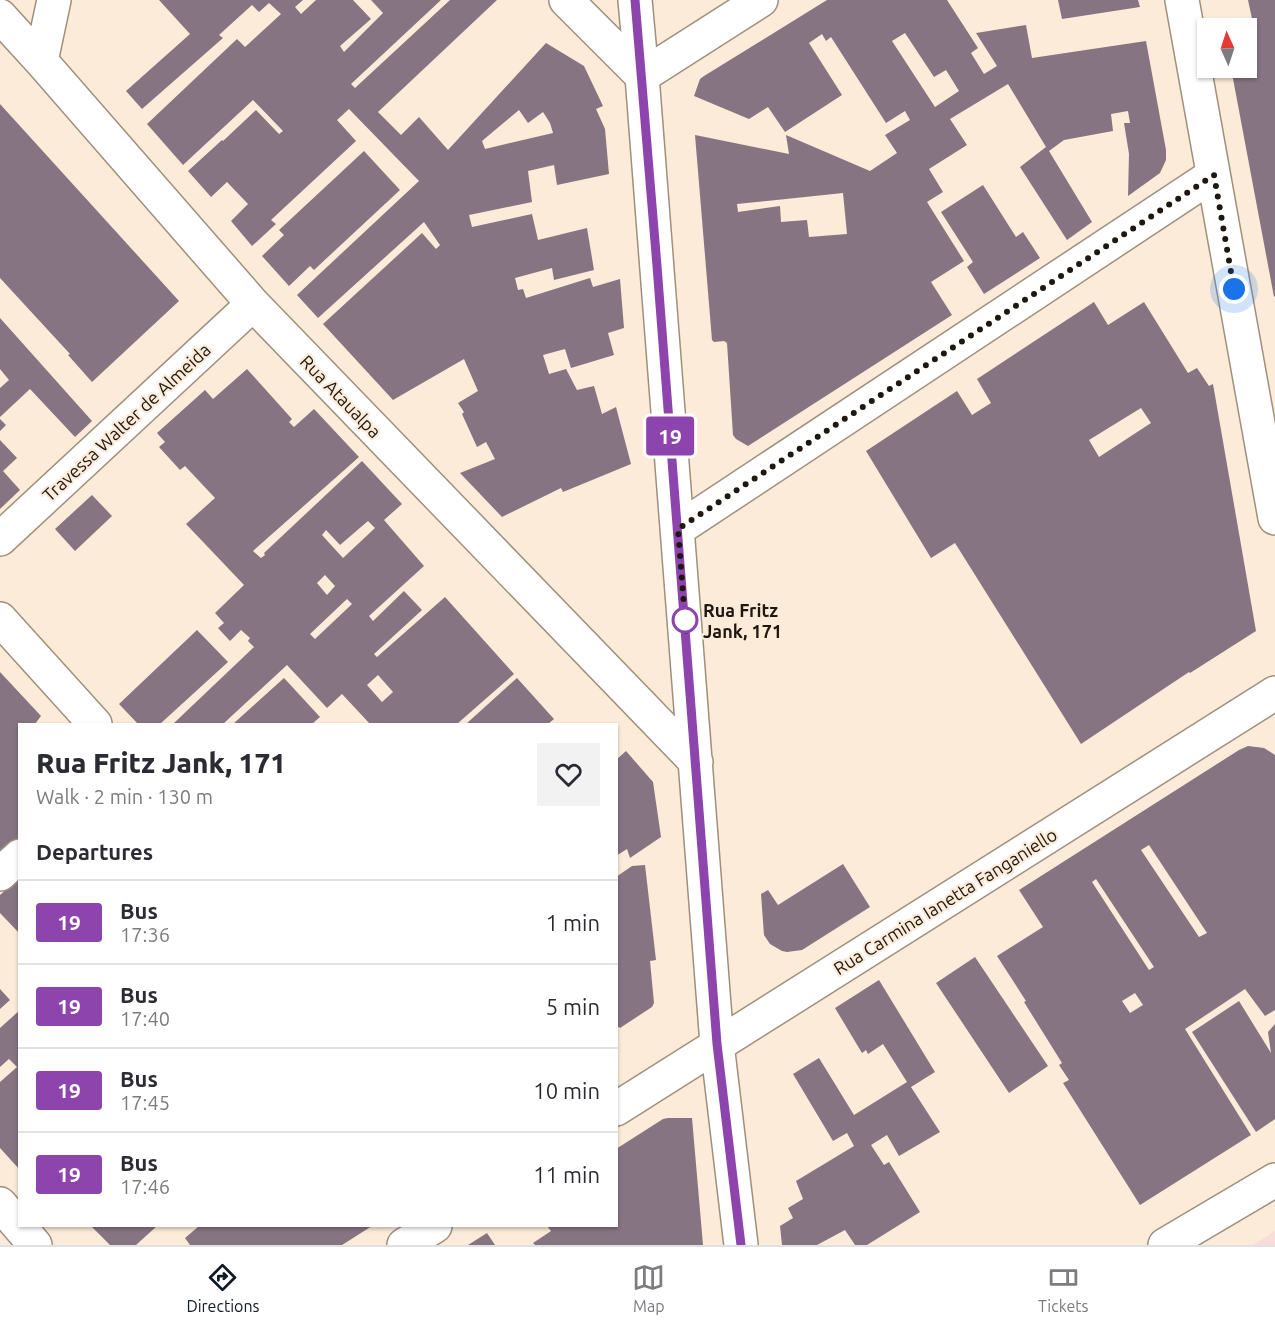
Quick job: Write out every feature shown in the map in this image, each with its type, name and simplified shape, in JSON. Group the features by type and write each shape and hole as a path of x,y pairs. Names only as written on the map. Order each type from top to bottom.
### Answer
{"street":[{"path":"41,61 54,0"},
{"path":"566,0 642,76"},
{"path":"635,0 717,1044 741,1245"},
{"path":"642,76 761,0"},
{"path":"1182,0 1275,518"},
{"name":"Rua Ataualpa","path":"0,16 253,304 696,762"},
{"path":"678,529 1214,175"},
{"name":"Travessa Walter de Almeida","path":"0,539 253,304"},
{"path":"0,619 94,723"},
{"name":"Rua Carmina Ianetta Fanganiello","path":"618,1108 1275,693"},
{"path":"0,874 18,858"},
{"path":"1165,1245 1275,1180"},
{"path":"0,1204 18,1226"},
{"path":"19,1227 34,1245"},
{"path":"404,1245 433,1227"}],"shaded area":[{"path":"1275,1231 1275,1245 1253,1245"}],"building":[{"path":"159,0 303,0 295,7 301,14 316,0 353,0 371,19 340,46 344,52 383,13 371,0 441,0 351,84 355,88 450,0 497,0 378,112 401,135 419,117 448,150 546,43 584,66 603,106 596,109 605,129 609,174 557,185 554,165 528,171 532,202 469,215 472,227 532,214 538,240 587,228 594,270 554,280 552,268 515,278 518,290 523,289 526,298 590,278 593,287 620,279 624,328 608,333 614,355 571,368 565,349 543,355 549,374 566,369 577,390 594,386 602,414 616,407 631,464 563,492 561,488 502,517 460,473 495,459 486,442 477,447 462,414 464,412 458,403 478,391 464,359 393,400 323,324 422,233 436,249 440,245 424,222 318,318 297,295 419,181 349,109 337,120 356,141 271,220 276,224 252,246 231,221 248,204 227,182 211,197 188,171 256,110 279,134 283,131 253,100 183,165 147,124 237,39 245,47 281,14 269,3 259,12 252,5 219,35 223,38 142,109 126,91 190,34","holes":["519,110 528,123 543,112 553,133 485,149 482,141"]},
{"path":"827,0 947,0 978,48 971,53 984,74 997,66 976,33 1026,25 1032,58 1146,41 1166,160 1160,173 1128,196 1129,154 1124,123 1130,123 1128,111 1111,114 1113,131 1064,140 1049,151 1092,222 1067,240 1020,167 1046,147 1008,84 950,119 967,145 929,169 943,192 927,202 964,261 931,282 952,315 748,446 733,435 727,343 712,340 695,135 789,154 786,135 870,171 897,153 885,135 910,120 905,111 886,123 831,37 826,41 822,34 809,43 842,95 785,132 768,107 749,119 694,96 700,79","holes":["905,33 934,77 946,70 959,91 935,107 892,41","843,193 847,234 809,237 807,220 781,222 780,206 738,212 737,204"]},
{"path":"1058,0 1138,0 1140,7 1062,19"},
{"path":"1248,0 1275,0 1274,297 1233,78 1257,78 1257,18 1252,18"},
{"path":"0,104 179,301 92,382 68,355 70,354 0,278"},
{"path":"364,151 400,190 314,270 310,266 289,286 262,256 284,235 279,230"},
{"path":"983,185 1016,237 1023,232 1040,258 984,294 967,267 973,262 941,212"},
{"path":"1094,302 1108,325 1144,302 1188,373 1197,368 1209,386 1213,384 1256,631 1189,672 1081,744 955,543 931,558 866,451 957,391 972,415 991,403 977,379","holes":["1141,408 1151,423 1099,457 1089,440"]},
{"path":"0,318 92,421 75,437 30,389 0,417 0,388 9,380 0,369"},
{"path":"247,369 292,419 289,422 294,427 314,409 359,457 253,551 261,558 265,555 264,553 362,461 402,504 384,520 424,566 369,616 373,621 404,591 422,610 374,654 377,657 445,597 514,674 458,723 369,723 342,694 327,708 287,665 224,723 174,723 254,647 248,641 250,638 241,630 230,641 218,628 224,623 215,613 244,585 186,524 215,498 185,466 180,470 159,447 165,442 157,433 205,390 213,399","holes":["368,521 375,528 343,558 322,535 326,530 340,545","325,575 335,586 327,595 317,583","347,599 352,604 315,639 310,634","378,675 393,692 382,702 367,685"]},
{"path":"0,419 6,425 0,431"},
{"path":"0,440 17,458 3,471 20,490 0,509"},
{"path":"92,495 112,516 75,551 55,529"},
{"path":"197,630 228,662 161,723 137,723 119,704"},
{"path":"0,672 41,716 36,723 18,723 18,839 0,855"},
{"path":"284,678 320,717 313,723 234,723"},
{"path":"517,678 554,719 549,723 467,723"},
{"path":"1248,746 1264,748 1275,755 1275,1010 1265,1016 1245,989 1185,1029 1251,1135 1140,1205 1063,1083 1069,1080 1059,1065 1062,1063 997,956 1043,927 1019,890","holes":["1149,845 1207,933 1199,937 1141,850","1096,879 1154,967 1149,970 1092,882","1135,993 1143,1005 1130,1013 1122,1001"]},
{"path":"626,751 653,782 661,837 630,858 627,849 618,855 618,758"},
{"path":"843,864 870,907 802,950 787,952 770,944 764,935 761,894 768,890 778,905"},
{"path":"645,865 656,960 650,961 654,1003 652,1007 620,1028 618,1027 618,876 632,866"},
{"path":"18,881 18,932 0,913 0,895"},
{"path":"975,957 1048,1066 1009,1093 936,983"},
{"path":"879,980 935,1072 911,1087 940,1132 899,1156 887,1135 871,1145 884,1165 889,1162 920,1212 867,1245 855,1245 845,1230 817,1245 782,1245 780,1226 793,1218 788,1208 803,1199 796,1181 854,1146 847,1133 833,1141 793,1074 819,1058 854,1115 907,1082 883,1044 868,1054 866,1050 862,1053 835,1008"},
{"path":"0,989 10,1000 0,1009"},
{"path":"1239,1001 1271,1053 1268,1032 1275,1024 1275,1119 1256,1132 1192,1032"},
{"path":"18,1012 18,1168 0,1148 0,1082 17,1067 9,1059 0,1067 0,1028"},
{"path":"692,1118 703,1245 535,1245 533,1243 551,1231 548,1227 618,1227 618,1148 663,1119"},
{"path":"92,1227 156,1227 136,1245 110,1245"},
{"path":"198,1227 370,1227 342,1245 190,1245 185,1238"},
{"path":"487,1233 495,1245 468,1245"}],"bus line":[{"name":"19","path":"635,0 717,1044 741,1245"}],"place":[{"name":"Rua Fritz Jank, 171","path":"685,620"}],"route":[{"path":"685,620 686,631 678,529 1214,175 1234,289"}]}
